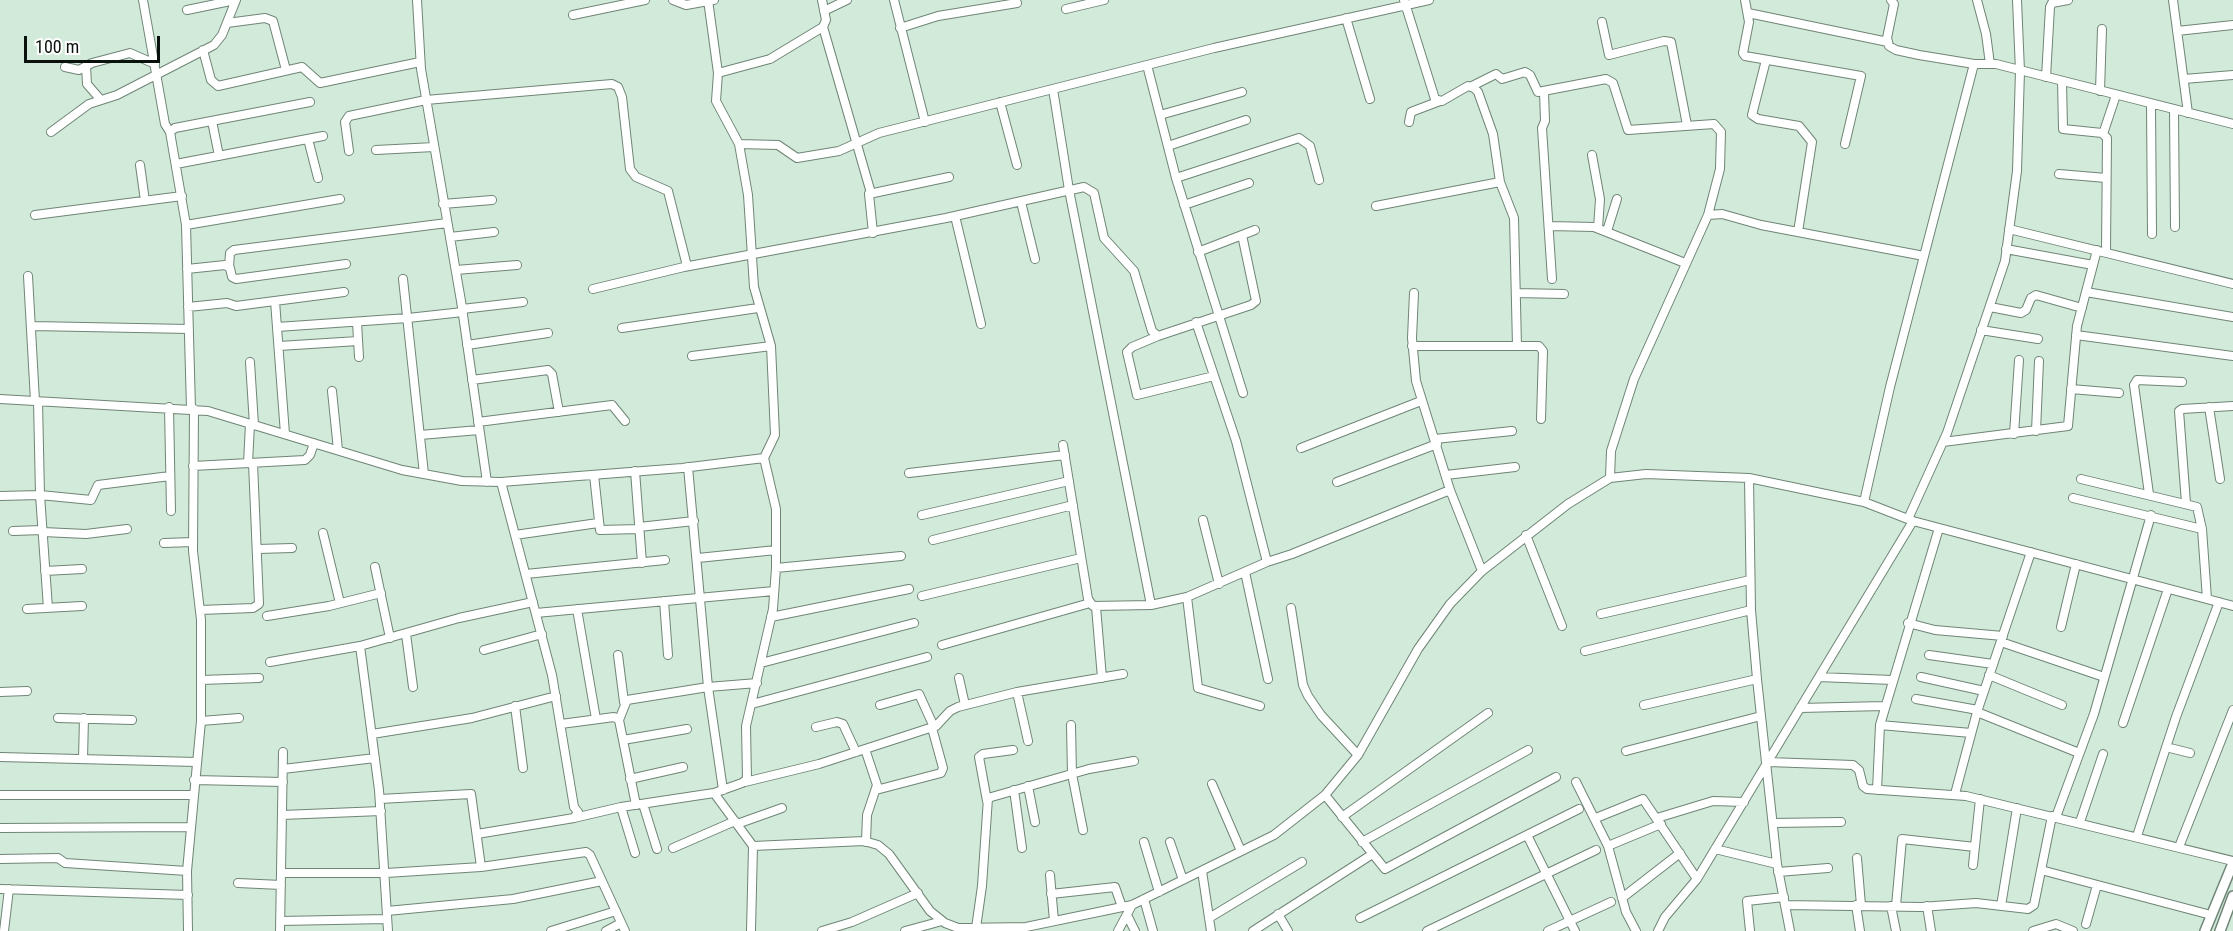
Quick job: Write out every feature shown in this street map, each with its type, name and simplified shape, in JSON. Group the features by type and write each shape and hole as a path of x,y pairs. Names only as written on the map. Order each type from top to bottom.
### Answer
{"street":[{"path":"143,0 186,225 192,409 193,542 200,610 201,680 201,721 192,795 187,871 188,931"},
{"path":"51,132 89,104 117,95 218,41 236,0 187,10"},
{"path":"417,0 420,62 456,270 487,482"},
{"path":"573,15 645,0"},
{"path":"673,0 686,5 710,0 718,73 716,101 739,144 748,195 758,308 771,346 776,435 764,458 776,509 776,568 771,617 746,726 745,782"},
{"path":"718,73 779,56 822,27 826,20 822,0"},
{"path":"824,11 847,0"},
{"path":"894,0 925,122"},
{"path":"1066,9 1104,0"},
{"path":"739,144 778,145 797,158 845,150 879,133 1147,65 1405,3 1429,0"},
{"path":"1745,0 1748,13 1743,52 1747,57 1861,76 1845,144"},
{"path":"1888,42 1894,4 1892,0"},
{"path":"1977,0 1986,34 1990,64"},
{"path":"1655,931 1697,879 1819,677 1910,520 1943,442 1990,307 2006,249 2017,182 2020,70 2017,0"},
{"path":"2046,77 2050,7 2052,3 2068,0"},
{"path":"2173,0 2188,113"},
{"path":"900,28 988,4 1017,3"},
{"path":"1405,3 1434,95 1440,101"},
{"path":"1748,13 1888,42 1896,50 2020,70 2233,124"},
{"path":"227,23 265,18 273,21 286,70"},
{"path":"1346,18 1370,99"},
{"path":"1602,22 1609,55 1664,41 1671,42 1687,125"},
{"path":"2177,31 2233,25"},
{"path":"822,27 859,144 871,193 868,196 873,233"},
{"path":"2100,91 2102,29"},
{"path":"203,50 214,85 305,67 315,80 320,82 420,62"},
{"path":"65,68 79,70 130,52 155,64"},
{"path":"1766,60 1752,115 1758,119 1799,126 1812,142 1798,232"},
{"path":"1864,502 1974,64"},
{"path":"1147,65 1197,252 1243,393"},
{"path":"86,66 87,84 100,99"},
{"path":"1409,122 1411,111 1440,101 1468,86 1496,74 1502,78 1525,72 1530,75 1537,91 1544,92 1609,80 1628,130 1714,124 1721,132 1720,169 1708,215 1626,400 1611,451 1610,478"},
{"path":"2184,79 2233,75"},
{"path":"1943,442 2068,426 2076,335 2093,265 2101,251 2107,138 2103,134 2063,129 2062,81"},
{"path":"350,151 347,117 426,100 612,84 618,87 622,97 630,169 636,177 669,191 687,266"},
{"path":"1472,86 1478,92 1493,134 1500,182 1514,218 1517,346"},
{"path":"1053,89 1070,190 1151,605"},
{"path":"1160,115 1242,92"},
{"path":"1544,92 1545,121 1542,129 1552,279"},
{"path":"2103,134 2116,95"},
{"path":"170,132 175,128 310,102"},
{"path":"1000,102 1017,165"},
{"path":"2151,104 2152,234"},
{"path":"2174,110 2175,227"},
{"path":"1168,146 1246,120"},
{"path":"212,121 219,156"},
{"path":"176,164 323,136"},
{"path":"1176,178 1299,138 1310,146 1319,180"},
{"path":"308,139 318,178"},
{"path":"376,150 434,147"},
{"path":"1592,154 1600,199 1598,228"},
{"path":"140,165 146,201"},
{"path":"2060,174 2106,178"},
{"path":"871,193 949,177"},
{"path":"1376,206 1500,182"},
{"path":"1184,205 1249,183"},
{"path":"593,290 687,266 873,233 1084,187 1094,193 1103,235 1133,268 1152,331 1158,336"},
{"path":"35,215 182,196"},
{"path":"186,225 340,198"},
{"path":"1607,231 1617,199"},
{"path":"443,204 492,200"},
{"path":"1021,202 1035,259"},
{"path":"1708,215 1722,214 1798,232 1924,256"},
{"path":"955,216 981,324"},
{"path":"346,264 236,279 232,278 229,267 230,254 234,250 447,223"},
{"path":"1550,226 1585,225 1598,228 1685,263"},
{"path":"2009,229 2233,285"},
{"path":"1197,252 1255,230"},
{"path":"450,237 494,232"},
{"path":"1214,376 1137,395 1127,352 1132,347 1158,336 1251,305 1256,301 1242,235"},
{"path":"2006,249 2093,265"},
{"path":"187,269 225,265 229,267"},
{"path":"456,270 517,266"},
{"path":"28,276 48,608"},
{"path":"404,279 424,474"},
{"path":"188,307 227,303 236,306 344,292"},
{"path":"2086,292 2233,317"},
{"path":"1414,293 1412,346 1421,401 1450,490 1482,571"},
{"path":"1516,293 1564,294"},
{"path":"1990,307 2021,313 2026,310 2031,298 2036,295 2082,308"},
{"path":"275,301 285,434"},
{"path":"277,327 408,318 523,302"},
{"path":"622,328 758,308"},
{"path":"357,322 359,357"},
{"path":"1196,322 1250,489 1267,562"},
{"path":"32,326 189,329"},
{"path":"1981,330 2038,339"},
{"path":"467,345 548,333"},
{"path":"2076,335 2233,356"},
{"path":"279,346 358,341"},
{"path":"692,356 771,346"},
{"path":"1412,346 1539,346 1543,351 1541,419"},
{"path":"2014,434 2019,360"},
{"path":"2036,431 2039,361"},
{"path":"200,610 257,606 260,600 250,463 252,424 250,362"},
{"path":"472,380 549,370 552,374 560,412"},
{"path":"2149,494 2134,385 2137,380 2182,382"},
{"path":"2071,389 2119,393"},
{"path":"332,391 338,450"},
{"path":"0,399 192,409 424,474 462,481 501,482 594,475 764,458"},
{"path":"1301,448 1421,401"},
{"path":"420,435 612,405 625,421"},
{"path":"2186,503 2178,415 2182,409 2233,406"},
{"path":"169,407 171,511"},
{"path":"2209,407 2220,479"},
{"path":"1337,482 1436,442 1512,431"},
{"path":"193,466 305,460 310,456 315,443"},
{"path":"1063,445 1082,558 1093,605 1102,678"},
{"path":"909,473 1065,456"},
{"path":"688,467 702,597 708,687 723,790"},
{"path":"1446,475 1515,467"},
{"path":"634,471 642,563"},
{"path":"753,846 866,842 878,845 889,854 930,911 942,921 958,928 1026,927 1132,905 1274,835 1325,795 1358,756 1412,660 1450,604 1482,571 1526,535 1568,504 1610,478 1646,474 1749,478 1864,502 1910,520 2233,606"},
{"path":"594,475 598,523 602,531 694,522"},
{"path":"0,495 40,495 91,500 98,485 170,476"},
{"path":"1749,478 1751,610 1757,679 1778,868 1790,931"},
{"path":"2081,479 2197,507 2202,530 2207,599"},
{"path":"922,515 1069,481"},
{"path":"501,482 542,634 556,696 574,807 578,812 574,818"},
{"path":"942,645 1093,605 1151,605 1187,597 1267,562 1450,490"},
{"path":"2073,498 2151,515 2202,530"},
{"path":"933,540 1073,505"},
{"path":"1750,931 1747,901 1894,906 1976,903 2031,908 2054,817 2079,753 2104,677 2151,515"},
{"path":"1203,520 1219,584"},
{"path":"515,535 598,523"},
{"path":"1877,790 1880,725 1884,706 1939,528"},
{"path":"13,531 86,534 127,529"},
{"path":"323,533 340,603"},
{"path":"1526,535 1562,626"},
{"path":"164,543 193,542"},
{"path":"258,549 292,548"},
{"path":"698,558 776,550"},
{"path":"1955,794 1977,711 2031,552"},
{"path":"776,568 900,556"},
{"path":"922,596 1082,558"},
{"path":"526,574 665,560"},
{"path":"2061,627 2076,564"},
{"path":"375,567 390,638"},
{"path":"45,571 82,569"},
{"path":"1245,572 1268,679"},
{"path":"1601,614 1750,580"},
{"path":"771,617 909,589"},
{"path":"2123,723 2168,589"},
{"path":"536,613 774,591"},
{"path":"267,616 381,593"},
{"path":"1187,597 1198,688 1260,706"},
{"path":"664,601 668,655"},
{"path":"270,663 360,646 459,618 533,602"},
{"path":"2137,836 2166,747 2219,602"},
{"path":"27,609 82,606"},
{"path":"1291,608 1303,685 1312,704 1358,756"},
{"path":"577,609 596,719"},
{"path":"1585,651 1751,610"},
{"path":"761,663 914,623"},
{"path":"1908,623 1935,630 2002,639 2104,677"},
{"path":"406,634 413,687"},
{"path":"484,650 542,634"},
{"path":"360,646 380,799 388,931"},
{"path":"618,655 624,702 619,720 630,778 657,849"},
{"path":"1929,655 1993,664"},
{"path":"752,704 927,657"},
{"path":"477,834 574,818 621,807 714,793 745,782 822,763 933,727 942,722 950,711 965,705 1017,692 1123,674"},
{"path":"1989,675 2062,705"},
{"path":"1819,677 1892,680"},
{"path":"201,680 259,678"},
{"path":"959,678 965,705"},
{"path":"1921,678 1984,691"},
{"path":"1644,705 1757,679"},
{"path":"624,702 708,687 757,683"},
{"path":"0,692 27,691"},
{"path":"1017,692 1028,741"},
{"path":"876,790 941,773 943,768 933,727 919,694 880,705"},
{"path":"372,734 463,719 556,696"},
{"path":"1916,699 1977,711 2079,753"},
{"path":"516,706 523,768"},
{"path":"1800,708 1884,706"},
{"path":"2179,847 2233,710"},
{"path":"1342,817 1488,713"},
{"path":"1626,751 1761,716"},
{"path":"561,724 614,717 619,720"},
{"path":"58,718 132,720"},
{"path":"83,759 84,718"},
{"path":"201,721 239,718"},
{"path":"816,727 837,722 843,724 856,752"},
{"path":"1071,725 1072,774 1083,830"},
{"path":"1880,725 1971,733"},
{"path":"623,740 687,729"},
{"path":"2166,747 2190,753"},
{"path":"865,749 876,790 869,811 866,842"},
{"path":"976,928 982,886 987,801 979,757 1013,750"},
{"path":"1362,842 1528,750"},
{"path":"280,931 283,752"},
{"path":"2080,822 2103,754"},
{"path":"0,757 196,762"},
{"path":"283,769 375,758"},
{"path":"987,801 991,796 1072,774 1134,761"},
{"path":"1767,763 1853,765 1859,770 1865,788 1955,794 1980,799 2137,836 2233,862 2205,931"},
{"path":"630,778 683,767"},
{"path":"1325,795 1382,868 1387,868 1556,777"},
{"path":"194,780 283,782"},
{"path":"1576,782 1608,846 1629,921 1636,931"},
{"path":"1212,784 1241,851"},
{"path":"1028,786 1035,822"},
{"path":"1014,790 1022,848"},
{"path":"380,799 468,793 473,798 481,867"},
{"path":"714,793 753,846 751,931"},
{"path":"0,795 192,795"},
{"path":"1596,818 1643,799 1697,879"},
{"path":"1973,865 1980,799"},
{"path":"1608,846 1659,821 1713,801 1744,802"},
{"path":"621,807 634,853"},
{"path":"673,848 782,808"},
{"path":"1360,918 1579,808"},
{"path":"2001,906 2017,808"},
{"path":"282,815 381,811"},
{"path":"1773,823 1841,822"},
{"path":"0,828 190,827"},
{"path":"1527,835 1575,931"},
{"path":"1896,931 1894,906 1902,839 1975,847"},
{"path":"1144,842 1159,892"},
{"path":"1170,842 1183,880"},
{"path":"1715,849 1778,868 1828,868"},
{"path":"1427,931 1596,850"},
{"path":"281,873 386,873 481,867 586,852 590,855 623,927 606,931"},
{"path":"1622,898 1680,853"},
{"path":"1252,931 1371,855"},
{"path":"0,859 58,858 65,863 187,871"},
{"path":"1857,858 1860,931"},
{"path":"1209,918 1302,862"},
{"path":"2041,870 2211,915"},
{"path":"1202,871 1211,931"},
{"path":"1050,875 1054,921"},
{"path":"280,921 387,915 513,899 602,881"},
{"path":"238,883 281,885"},
{"path":"2086,924 2097,885"},
{"path":"1051,894 1115,887 1122,907"},
{"path":"4,931 4,889 188,895"},
{"path":"822,931 858,920 918,893"},
{"path":"2220,931 2233,896"},
{"path":"1144,899 1153,931"},
{"path":"1548,931 1611,902"},
{"path":"1118,931 1132,905"},
{"path":"1927,906 1931,931"},
{"path":"551,931 616,911"},
{"path":"1127,915 1135,931"},
{"path":"1278,915 1288,931"},
{"path":"905,931 942,921"},
{"path":"2033,931 2056,924 2073,931"}]}
